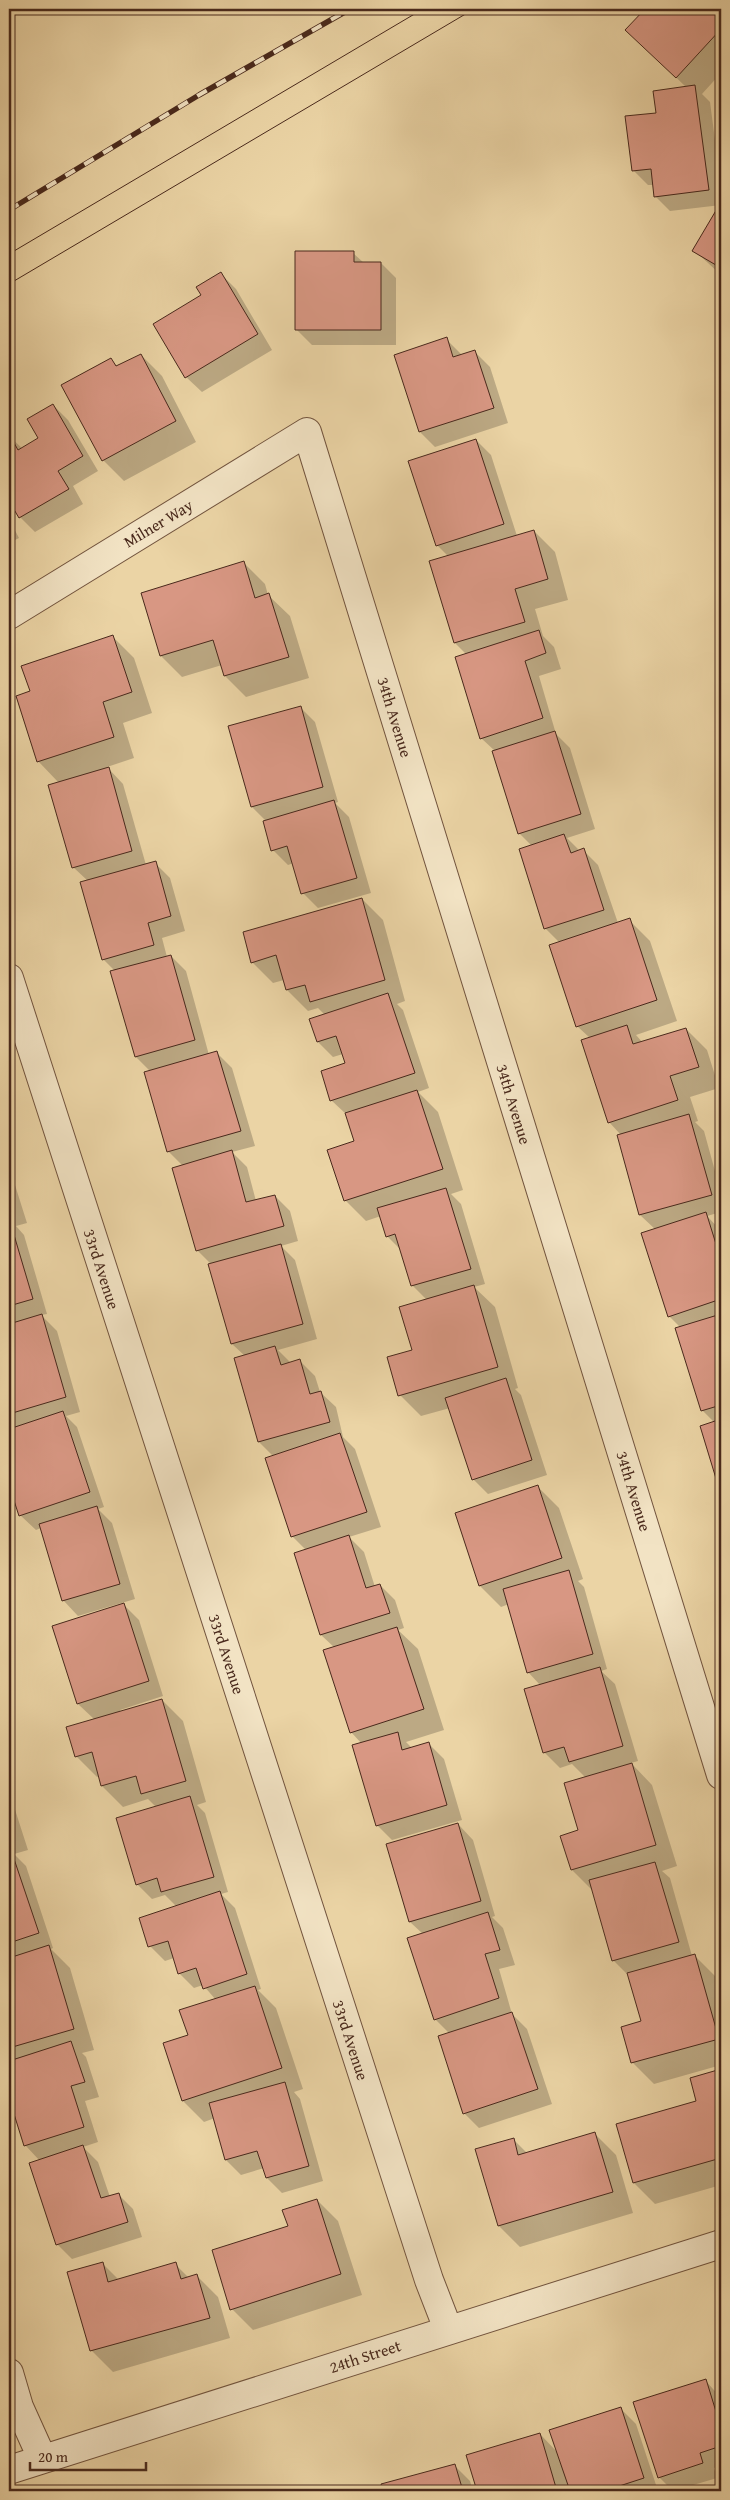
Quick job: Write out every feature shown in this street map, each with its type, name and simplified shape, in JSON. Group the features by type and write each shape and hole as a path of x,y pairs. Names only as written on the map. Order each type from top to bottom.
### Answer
{"street":[{"name":"Milner Way","path":"9,614 307,432"},
{"name":"34th Avenue","path":"307,432 721,1775"},
{"name":"33rd Avenue","path":"9,978 428,2280 448,2329"},
{"name":"24th Street","path":"9,2470 448,2329 721,2244"},
{"path":"9,2373 19,2406 42,2458"}],"building":[{"path":"645,9 721,9 721,29 676,78 625,30"},
{"path":"695,85 709,190 654,197 651,169 632,171 625,116 656,113 653,91"},
{"path":"721,202 721,268 692,251"},
{"path":"295,251 354,251 354,262 381,262 381,330 295,330"},
{"path":"221,272 258,334 185,378 153,324 201,295 196,287"},
{"path":"447,337 453,357 475,350 494,408 419,432 394,355"},
{"path":"141,354 176,421 102,461 61,385 111,358 116,366"},
{"path":"53,404 83,456 58,471 69,489 19,518 9,501 9,434 18,450 38,438 27,419"},
{"path":"476,439 504,524 436,546 408,461"},
{"path":"534,530 548,579 515,589 525,622 454,643 429,561"},
{"path":"244,561 255,598 269,593 289,657 224,676 213,640 160,656 141,593"},
{"path":"539,630 546,653 525,661 543,718 480,739 455,657"},
{"path":"113,635 132,692 103,702 114,737 37,762 16,696 30,691 21,666"},
{"path":"301,706 323,787 251,807 228,726"},
{"path":"555,731 581,814 518,834 492,751"},
{"path":"109,767 132,851 72,868 48,785"},
{"path":"334,800 357,878 301,894 287,846 271,851 263,821"},
{"path":"564,834 571,853 584,848 604,910 544,929 519,849"},
{"path":"156,861 171,916 148,923 154,945 102,960 80,882"},
{"path":"362,898 385,980 310,1002 305,985 286,990 276,955 251,963 243,932"},
{"path":"630,918 657,1000 576,1027 549,945"},
{"path":"171,955 195,1040 135,1057 110,971"},
{"path":"388,993 415,1073 330,1101 321,1071 345,1063 336,1036 317,1042 309,1019"},
{"path":"627,1025 633,1044 686,1028 699,1067 670,1076 678,1100 608,1123 581,1040"},
{"path":"217,1051 241,1131 167,1152 144,1072"},
{"path":"417,1090 443,1169 344,1201 327,1150 354,1141 345,1113"},
{"path":"689,1114 712,1195 639,1215 617,1135"},
{"path":"232,1150 246,1202 275,1195 284,1226 196,1251 172,1168"},
{"path":"446,1188 471,1269 411,1286 395,1234 386,1237 377,1208"},
{"path":"706,1212 721,1260 721,1299 668,1317 641,1233"},
{"path":"9,1218 33,1299 9,1306"},
{"path":"281,1244 303,1324 231,1344 208,1264"},
{"path":"474,1285 498,1367 398,1396 387,1357 412,1350 399,1307"},
{"path":"42,1314 66,1397 9,1414 9,1324"},
{"path":"721,1314 721,1405 701,1411 675,1328"},
{"path":"275,1346 281,1365 300,1359 310,1394 321,1391 330,1422 258,1442 234,1358"},
{"path":"506,1378 532,1460 472,1480 445,1398"},
{"path":"63,1411 90,1492 19,1516 9,1485 9,1429"},
{"path":"721,1419 721,1495 700,1426"},
{"path":"340,1433 367,1512 291,1537 265,1458"},
{"path":"538,1485 562,1558 479,1586 455,1513"},
{"path":"97,1506 120,1584 62,1601 39,1524"},
{"path":"349,1535 366,1588 380,1584 390,1613 320,1635 294,1553"},
{"path":"569,1570 593,1654 527,1673 503,1589"},
{"path":"124,1603 149,1681 77,1704 52,1626"},
{"path":"397,1627 424,1709 350,1733 323,1650"},
{"path":"600,1667 623,1746 569,1762 564,1747 543,1753 524,1689"},
{"path":"162,1699 186,1781 141,1794 136,1776 101,1786 92,1752 75,1757 66,1727"},
{"path":"398,1732 402,1750 429,1742 447,1805 376,1826 352,1745"},
{"path":"632,1763 656,1845 571,1870 560,1836 578,1830 564,1783"},
{"path":"190,1796 214,1877 161,1892 157,1878 136,1885 116,1818"},
{"path":"458,1823 481,1901 409,1922 386,1844"},
{"path":"11,1850 39,1933 9,1943 9,1851"},
{"path":"655,1862 679,1942 612,1961 589,1880"},
{"path":"220,1891 247,1974 203,1989 196,1968 178,1974 168,1941 148,1947 139,1918"},
{"path":"488,1912 500,1950 485,1954 499,1998 434,2020 407,1938"},
{"path":"49,1945 74,2029 9,2048 9,1958"},
{"path":"695,1954 719,2039 631,2063 621,2027 641,2021 627,1973"},
{"path":"255,1986 282,2068 182,2101 163,2043 188,2035 179,2010"},
{"path":"512,2012 538,2089 463,2114 438,2036"},
{"path":"71,2041 85,2082 71,2086 84,2127 24,2146 9,2098 9,2061"},
{"path":"721,2069 721,2158 633,2183 616,2124 696,2101 690,2078"},
{"path":"285,2082 309,2166 266,2178 257,2151 225,2160 209,2103"},
{"path":"595,2132 613,2192 498,2226 475,2149 514,2138 518,2155"},
{"path":"83,2145 101,2198 119,2193 128,2222 56,2245 29,2163"},
{"path":"317,2199 341,2274 230,2310 212,2250 288,2226 282,2210"},
{"path":"103,2262 108,2282 176,2262 181,2279 197,2274 210,2318 90,2351 67,2272"},
{"path":"706,2379 721,2428 721,2446 700,2453 703,2463 658,2478 633,2402"},
{"path":"621,2407 644,2478 604,2491 570,2491 549,2430"},
{"path":"540,2433 557,2491 477,2491 466,2455"},
{"path":"455,2464 463,2491 383,2491 381,2484"}],"tram line":[{"path":"9,254 423,9"},
{"path":"9,284 474,9"}],"railway":[{"path":"9,210 199,95 350,9"}]}
